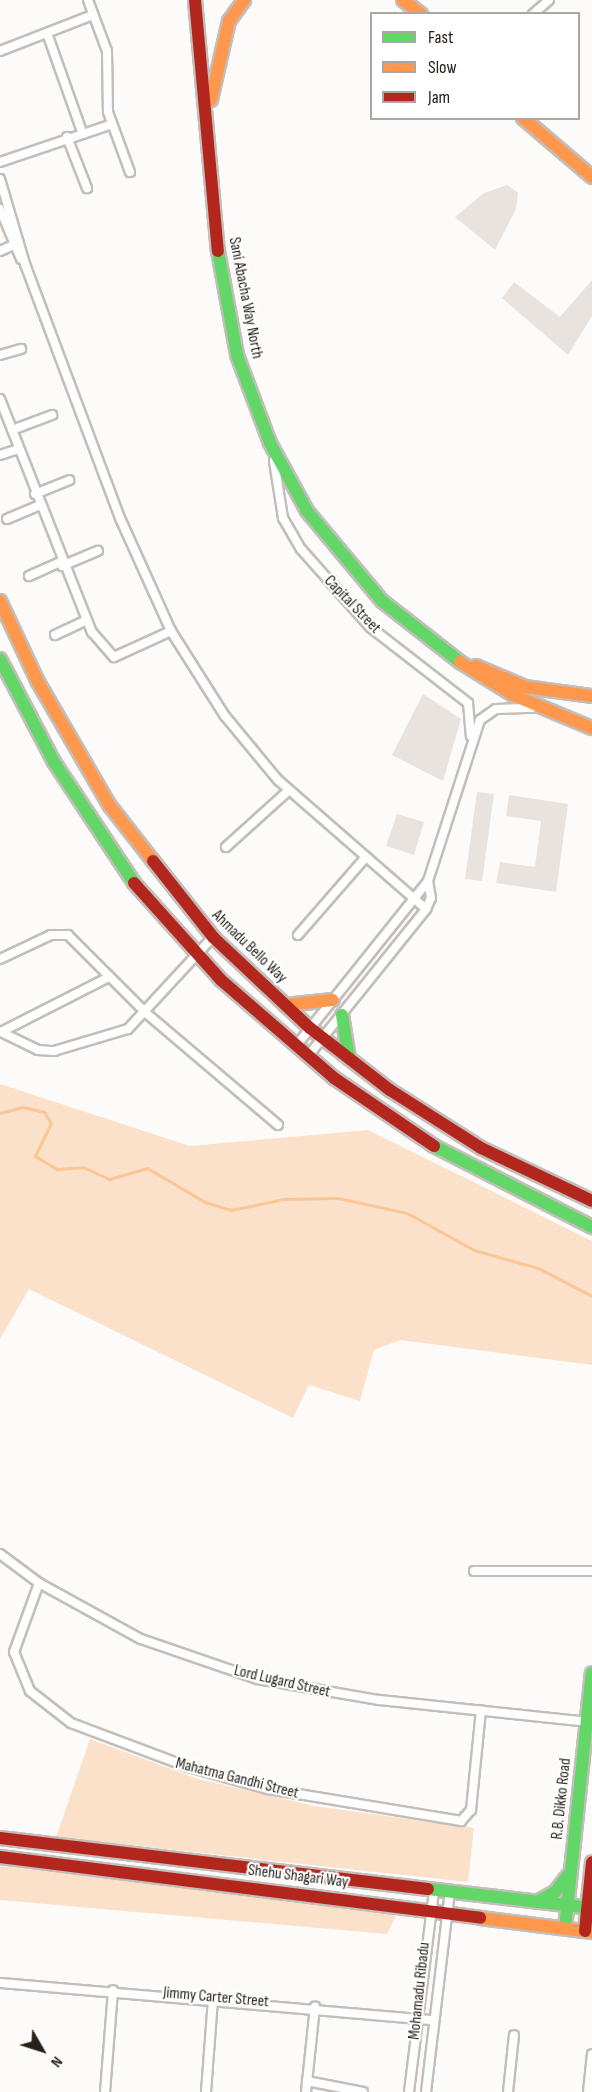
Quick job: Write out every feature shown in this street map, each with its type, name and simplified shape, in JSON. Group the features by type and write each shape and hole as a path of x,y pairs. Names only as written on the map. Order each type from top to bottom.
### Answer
{"main road":[{"name":"Sani Abacha Way North","path":"195,0 218,255 237,356 270,442 307,511 343,560 442,651 539,708 592,728"},
{"path":"210,162 217,57 229,21 244,0"},
{"path":"403,0 418,12"},
{"path":"525,120 592,177"},
{"name":"Ahmadu Bello Way","path":"0,600 99,788 144,855 213,937 310,1028 350,1060 481,1148 592,1202"},
{"path":"442,651 525,687 592,696"},
{"path":"0,659 90,821 124,872 196,956 308,1056 437,1149 592,1227"},
{"path":"285,1005 333,1000"},
{"path":"342,1014 342,1039 350,1060"},
{"name":"R.B. Dikko Road","path":"565,1928 590,1722 592,1673"},
{"name":"Shehu Shagari Way","path":"0,1838 590,1908"},
{"name":"Shehu Shagari Way","path":"0,1857 446,1911 589,1932"},
{"path":"589,1932 592,1862"},
{"path":"537,1902 555,1892 571,1870"}],"street":[{"path":"88,0 107,51 112,124 130,172"},
{"path":"535,12 549,0"},
{"path":"0,51 93,15"},
{"path":"47,33 82,132"},
{"path":"0,162 67,137 112,124"},
{"path":"67,137 87,188"},
{"path":"0,178 8,232"},
{"path":"0,209 8,232 25,264 120,518 171,631 225,716 288,791 412,901 426,909"},
{"path":"0,251 16,244"},
{"path":"0,355 21,349"},
{"path":"0,399 61,564 87,620 114,657 171,631"},
{"path":"12,430 52,415"},
{"name":"Capital Street","path":"270,442 283,518 301,549 370,627 468,703 471,739"},
{"path":"0,455 18,449"},
{"path":"35,494 69,480"},
{"path":"7,519 38,506"},
{"path":"29,576 98,552"},
{"path":"55,635 87,620"},
{"name":"Capital Street","path":"296,1046 428,881 471,739 480,720 496,709 539,708"},
{"path":"226,847 288,791"},
{"path":"298,934 364,859"},
{"path":"308,1056 426,909 431,898 428,881"},
{"path":"402,890 418,891 431,898"},
{"path":"0,959 62,932 146,1013 278,1125"},
{"path":"108,977 1,1032 38,1050 54,1051 106,1038 146,1013 213,937"},
{"name":"Lord Lugard Street","path":"0,1554 39,1583 141,1639 257,1679 309,1691 590,1722"},
{"path":"474,1571 592,1571"},
{"name":"Mahatma Gandhi Street","path":"39,1583 14,1652 30,1691 72,1723 188,1767 268,1789 461,1821 471,1810 481,1710"},
{"name":"Mohamadu Ribadu","path":"410,2092 416,2018 434,1890"},
{"name":"Mohamadu Ribadu","path":"426,2092 432,2020 450,1891"},
{"name":"Jimmy Carter Street","path":"0,1983 315,2006 432,2020"},
{"path":"105,2092 113,1990"},
{"path":"206,2092 213,1998"},
{"path":"306,2092 315,2006"},
{"path":"508,2092 514,2035"},
{"path":"588,2092 592,2054"},
{"path":"308,2081 363,2092"}],"shaded area":[{"path":"0,1084 190,1146 368,1130 592,1241 592,1365 400,1340 374,1350 360,1401 309,1385 293,1418 29,1289 0,1339"},
{"path":"90,1739 198,1779 314,1806 474,1828 468,1882 56,1837"},
{"path":"0,1866 398,1912 387,1934 0,1900"}],"building":[{"path":"507,185 518,193 516,209 495,250 455,217 484,193"},
{"path":"592,280 592,316 568,355 502,298 514,282 560,317"},
{"path":"423,694 461,719 443,781 392,755"},
{"path":"477,792 494,794 482,881 465,879"},
{"path":"509,795 568,804 556,892 496,883 500,862 535,867 541,821 506,816"},
{"path":"397,814 424,822 414,855 386,846"}],"waterway":[{"path":"0,1113 23,1107 44,1112 51,1123 35,1156 57,1169 83,1167 109,1179 147,1168 205,1202 231,1210 284,1199 338,1198 407,1213 474,1250 538,1268 592,1296"}],"traffic: fast":[{"path":"218,251 237,355 270,443 307,511 382,601 460,662"},
{"path":"0,659 54,762 134,883"},
{"path":"342,1015 349,1058"},
{"path":"434,1146 592,1227"},
{"path":"565,1928 592,1673"},
{"path":"537,1902 555,1892 569,1874"},
{"path":"428,1889 592,1908"}],"traffic: slow":[{"path":"211,100 229,21 244,0"},
{"path":"403,0 418,12"},
{"path":"525,120 592,177"},
{"path":"0,601 38,682 110,806 153,861"},
{"path":"460,662 513,695 592,728"},
{"path":"476,666 525,687 592,696"},
{"path":"285,1005 333,1000"},
{"path":"480,1918 592,1932"}],"traffic: jam":[{"path":"195,0 218,251"},
{"path":"153,861 213,937 310,1028 390,1090 481,1148 592,1201"},
{"path":"134,883 221,980 334,1078 434,1146"},
{"path":"0,1838 428,1889"},
{"path":"0,1857 480,1918"},
{"path":"585,1931 592,1862"}]}
